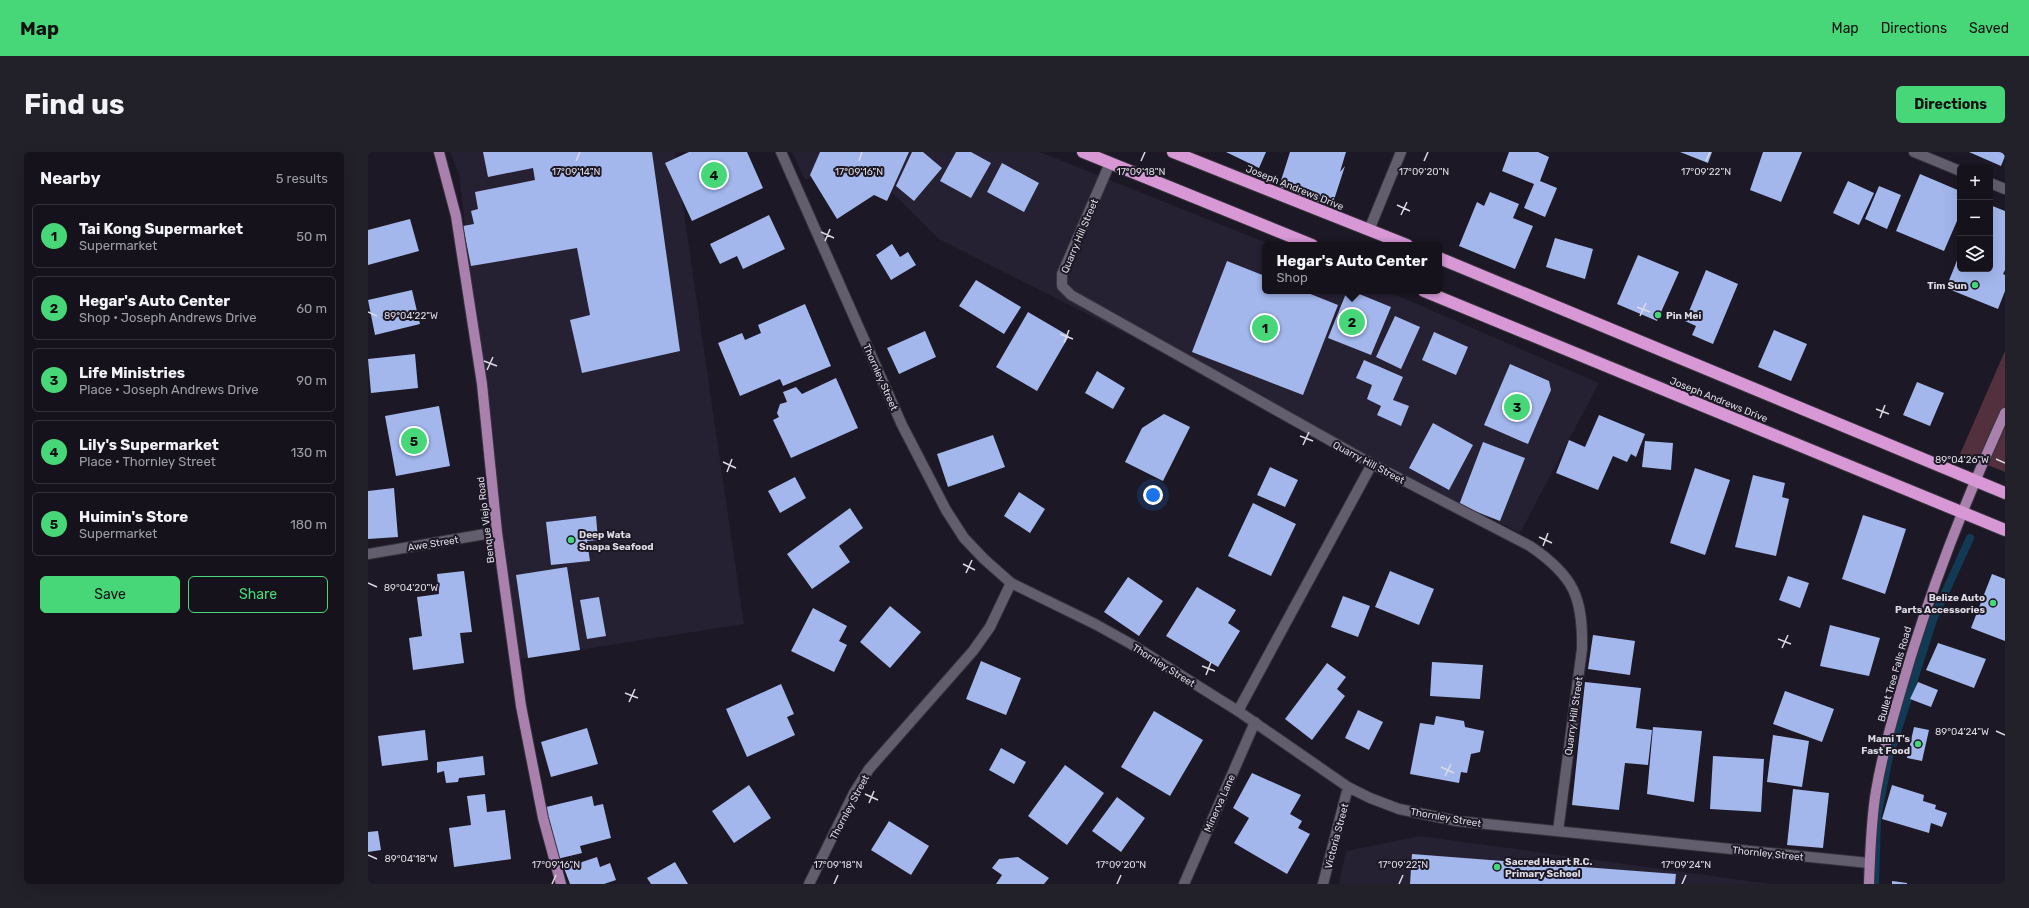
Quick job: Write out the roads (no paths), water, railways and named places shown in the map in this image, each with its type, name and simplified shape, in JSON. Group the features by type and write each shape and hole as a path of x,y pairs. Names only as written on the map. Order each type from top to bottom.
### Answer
{"highway":[{"path":"1083,152 1305,242"},
{"name":"Joseph Andrews Drive","path":"1173,152 1399,242"},
{"path":"1442,259 2005,493"},
{"name":"Joseph Andrews Drive","path":"1431,294 2005,530"}],"main road":[{"name":"Benque Viejo Road","path":"439,152 456,216 479,368 497,532 521,706 531,764 561,884"},
{"name":"Bullet Tree Falls Road","path":"1869,884 1876,791 1887,742 1925,613 1974,481 2005,413"}],"street":[{"name":"Thornley Street","path":"781,152 902,425 946,510 964,538 984,559 1011,583 1095,624 1131,644 1255,722 1348,787 1370,798 1428,816 1457,821 1870,863"},
{"path":"1370,230 1400,152"},
{"path":"1914,152 1957,170"},
{"name":"Quarry Hill Street","path":"1110,162 1062,274 1062,286 1071,295 1372,464 1530,546 1549,559 1564,574 1576,596 1582,622 1582,649 1558,831"},
{"path":"1993,184 2005,189"},
{"path":"1238,711 1372,464"},
{"name":"Awe Street","path":"368,554 497,532"},
{"name":"Thornley Street","path":"809,884 854,793 869,769 973,651 990,627 1011,583"},
{"name":"Minerva Lane","path":"1184,884 1255,722"},
{"name":"Victoria Street","path":"1323,884 1348,787"}],"waterway":[{"path":"1875,884 1877,818 1889,757 1934,617 1970,538"}],"place":[{"name":"Lily's Supermarket","path":"714,175"},
{"name":"Tim Sun","path":"1975,285"},
{"name":"Pin Mei","path":"1658,315"},
{"name":"Hegar's Auto Center","path":"1352,322"},
{"name":"Tai Kong Supermarket","path":"1265,328"},
{"name":"Life Ministries","path":"1517,407"},
{"name":"Huimin's Store","path":"414,441"},
{"name":"Deep Wata Snapa Seafood","path":"571,540"},
{"name":"Belize Auto Parts Accessories","path":"1993,603"},
{"name":"Mami T's Fast Food","path":"1918,744"},
{"name":"Sacred Heart R.C. Primary School","path":"1497,867"}]}
